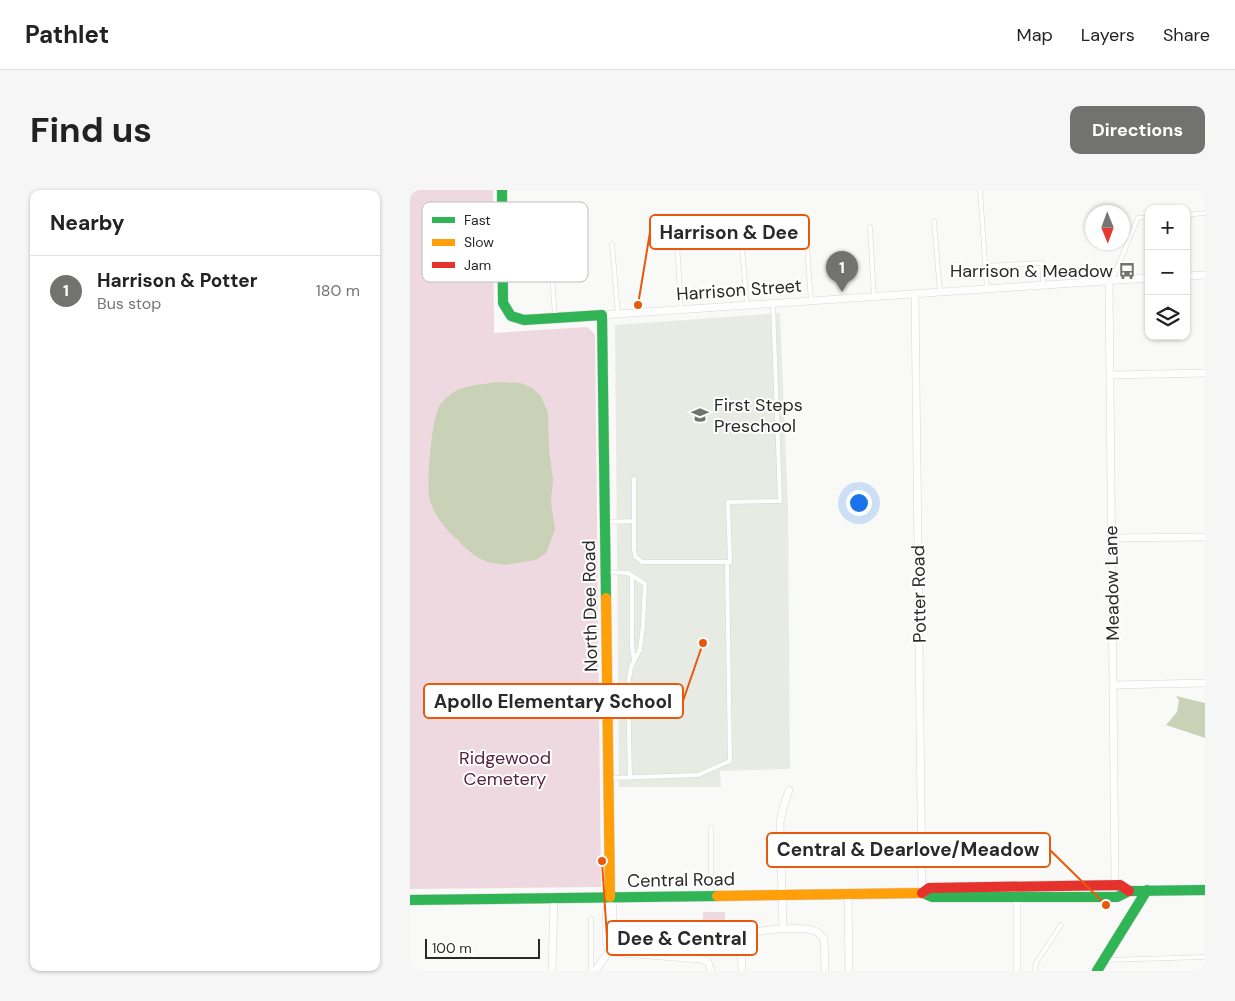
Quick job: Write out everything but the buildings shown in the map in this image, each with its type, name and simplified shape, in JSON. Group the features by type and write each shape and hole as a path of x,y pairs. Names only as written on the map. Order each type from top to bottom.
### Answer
{"main road":[{"name":"Harrison Street","path":"503,282 503,303 511,316 524,320 602,315"},
{"name":"North Dee Road","path":"602,315 610,897"},
{"name":"Central Road","path":"922,893 929,888 1120,884 1129,891"},
{"path":"1097,971 1147,890"},
{"name":"Central Road","path":"410,900 922,893 932,897 1117,897 1129,891 1205,890"}],"street":[{"path":"1190,276 1205,275"},
{"name":"Harrison Street","path":"602,315 1145,278"},
{"name":"Meadow Lane","path":"1110,281 1115,885"},
{"name":"Potter Road","path":"915,295 922,893"},
{"path":"1110,375 1205,373"},
{"path":"1111,538 1205,537"},
{"path":"1114,684 1205,683"},
{"path":"783,929 780,822 789,790"},
{"path":"848,894 849,971"},
{"path":"593,971 613,946 613,907 610,897"},
{"path":"1017,897 1017,971"},
{"path":"552,971 554,898"},
{"path":"742,971 742,939 745,934 783,929 814,930 824,938 825,971"},
{"path":"610,952 700,959 708,962 711,971"}],"lane":[{"path":"980,190 987,290"},
{"path":"1190,215 1205,214"},
{"path":"1110,281 1138,218 1145,217"},
{"path":"934,221 940,293"},
{"path":"870,227 874,297"},
{"path":"806,233 811,302"},
{"path":"741,236 747,306"},
{"path":"677,242 681,310"},
{"path":"612,244 618,314"},
{"path":"986,266 1042,263 1044,285"},
{"path":"552,282 555,318"},
{"path":"608,778 698,776 730,761 727,562 730,562 728,502 780,501 773,304"},
{"path":"634,479 635,556 642,562 727,562"},
{"path":"605,522 634,522"},
{"path":"606,572 628,573 644,584 643,626 640,650 631,667 628,686 630,778"},
{"path":"632,576 632,646 634,661"},
{"path":"711,896 712,828"},
{"path":"591,919 593,971"},
{"path":"1035,971 1036,963 1061,925"},
{"path":"1104,960 1205,958"}],"shaded area":[{"path":"780,313 788,505 790,769 720,771 721,787 619,787 615,325"},
{"path":"495,382 521,383 532,388 541,396 548,413 549,449 553,480 551,503 555,530 546,553 536,560 505,565 487,562 475,556 460,543 436,514 429,496 429,464 432,436 440,405 455,391"},
{"path":"1176,696 1205,703 1205,738 1166,725 1177,712 1179,700"}],"green space":[{"name":"Ridgewood Cemetery","path":"410,190 493,190 493,202 422,202 422,282 494,282 494,333 587,327 595,335 601,887 410,889"},
{"path":"703,912 725,912 726,953 704,954"}],"traffic: fast":[{"path":"502,190 502,202"},
{"path":"503,282 503,303 511,316 524,320 602,315 606,598"},
{"path":"1097,971 1147,890"},
{"path":"923,893 932,897 1117,897 1129,891 1205,890"},
{"path":"410,900 717,896"}],"traffic: slow":[{"path":"606,598 610,897"},
{"path":"717,896 923,893"}],"traffic: jam":[{"path":"922,893 929,888 1120,885 1129,891"}],"place":[{"name":"Harrison & Meadow","path":"1127,271"},
{"name":"Harrison & Potter","path":"842,292"},
{"name":"Harrison & Dee","path":"638,305"},
{"name":"First Steps Preschool","path":"700,415"},
{"name":"Apollo Elementary School","path":"703,643"},
{"name":"Dee & Central","path":"602,861"},
{"name":"Central & Dearlove/Meadow","path":"1106,905"}]}
